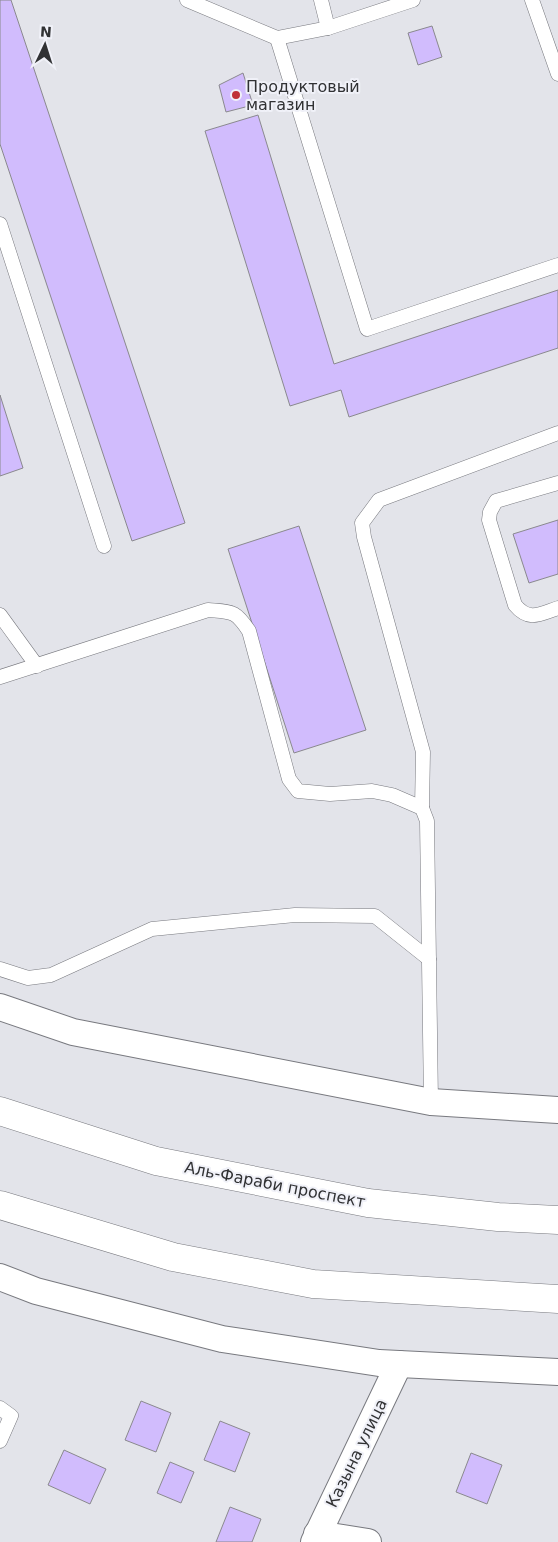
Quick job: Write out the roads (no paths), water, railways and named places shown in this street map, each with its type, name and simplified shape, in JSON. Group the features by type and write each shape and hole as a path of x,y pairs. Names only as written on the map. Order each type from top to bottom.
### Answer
{"street":[{"path":"0,1007 73,1032 431,1102 558,1110"},
{"name":"Аль-Фараби проспект","path":"0,1111 156,1160 368,1203 498,1217 558,1220"},
{"path":"0,1205 173,1257 313,1284 558,1299"},
{"path":"0,1277 36,1291 222,1339 398,1364 558,1372"},
{"name":"Казына улица","path":"315,1538 398,1364"},
{"path":"315,1538 368,1542"}],"lane":[{"path":"187,0 277,38 328,28 413,0"},
{"path":"321,0 328,28"},
{"path":"532,0 558,74"},
{"path":"277,38 367,329 558,265"},
{"path":"0,224 104,546"},
{"path":"431,1102 427,820 422,808 422,752 364,537 362,523 379,500 558,433"},
{"path":"558,483 496,501 490,512 489,520 515,605 522,613 529,616 558,608"},
{"path":"0,678 208,610 227,611 239,616 249,631 289,780 298,791 330,794 372,791 392,795 422,808"},
{"path":"0,615 37,666"},
{"path":"0,969 28,978 51,975 152,929 295,915 375,916 429,959"},
{"path":"0,1408 11,1416 0,1441"}],"place":[{"name":"Продуктовый магазин","path":"236,95"}]}
